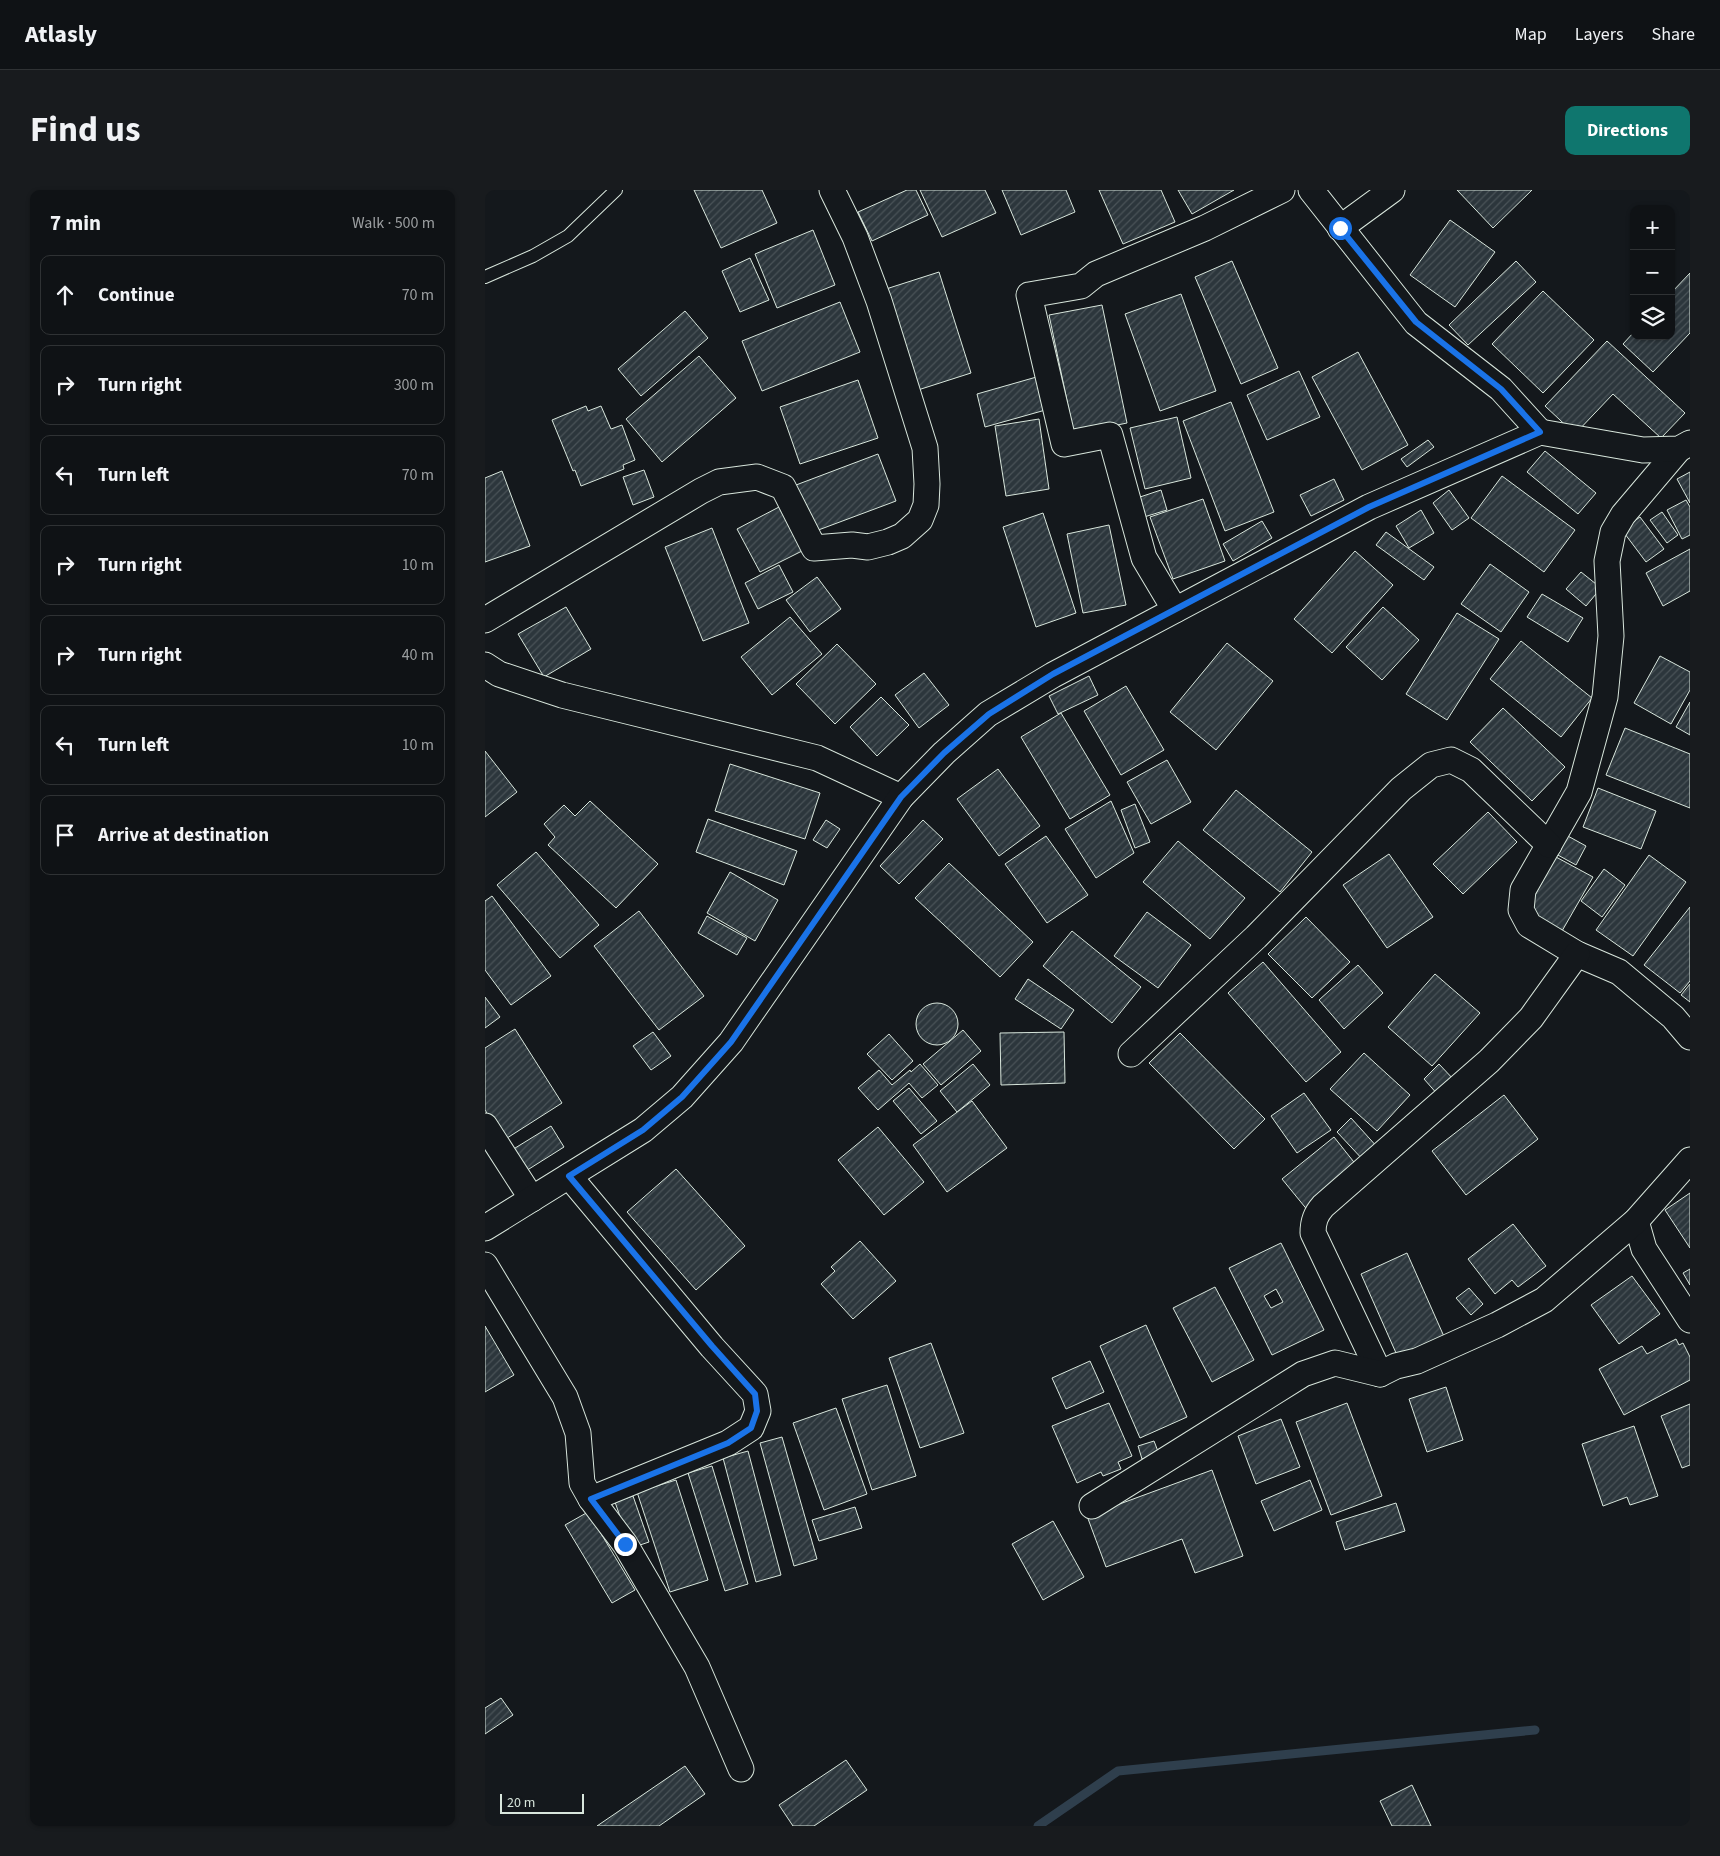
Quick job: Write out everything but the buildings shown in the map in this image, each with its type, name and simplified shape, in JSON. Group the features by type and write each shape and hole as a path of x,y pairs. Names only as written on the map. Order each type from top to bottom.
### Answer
{"street":[{"path":"485,620 719,482 757,477 783,487 814,548 852,545 868,547 888,542 901,536 920,520 926,505 925,448 879,301 855,237 832,190"},
{"path":"1175,610 1144,558 1110,435 1064,444 1029,295 1081,286 1096,274 1205,228 1282,190"},
{"path":"1311,190 1416,322 1501,389 1540,432"},
{"path":"1340,228 1392,190"},
{"path":"485,1228 643,1130 682,1097 731,1042 901,797 944,753 989,714 1053,674 1369,507 1540,432 1643,450 1685,446"},
{"path":"1685,446 1623,515 1613,532 1607,561 1611,636 1605,697 1579,792 1523,890 1521,910 1529,925 1577,954 1619,972 1673,1017 1690,1037"},
{"path":"485,665 499,674 562,696 817,758 901,797"},
{"path":"1131,1054 1256,937 1401,789 1431,765 1451,760 1471,770 1549,845"},
{"path":"1380,1374 1313,1232 1317,1214 1323,1206 1482,1067 1513,1037 1531,1018 1577,954"},
{"path":"485,1126 532,1199"},
{"path":"1092,1506 1303,1374 1335,1363 1380,1374 1396,1366 1417,1361 1497,1325 1544,1300 1636,1221 1690,1160"},
{"path":"569,1176 712,1346 755,1394 757,1411 751,1428 728,1443 591,1499"},
{"path":"1636,1221 1644,1249 1690,1320"},
{"path":"485,1266 565,1397 578,1433 582,1483 591,1499 625,1544 697,1667 741,1769"}],"lane":[{"path":"485,277 533,256 568,236 616,190"}],"waterway":[{"path":"1038,1826 1118,1771 1535,1730"}],"route":[{"path":"625,1544 591,1499 728,1443 751,1428 757,1411 755,1394 712,1346 569,1176 643,1130 682,1097 731,1042 901,797 944,753 989,714 1053,674 1369,507 1540,432 1501,389 1416,322 1340,228"}]}
